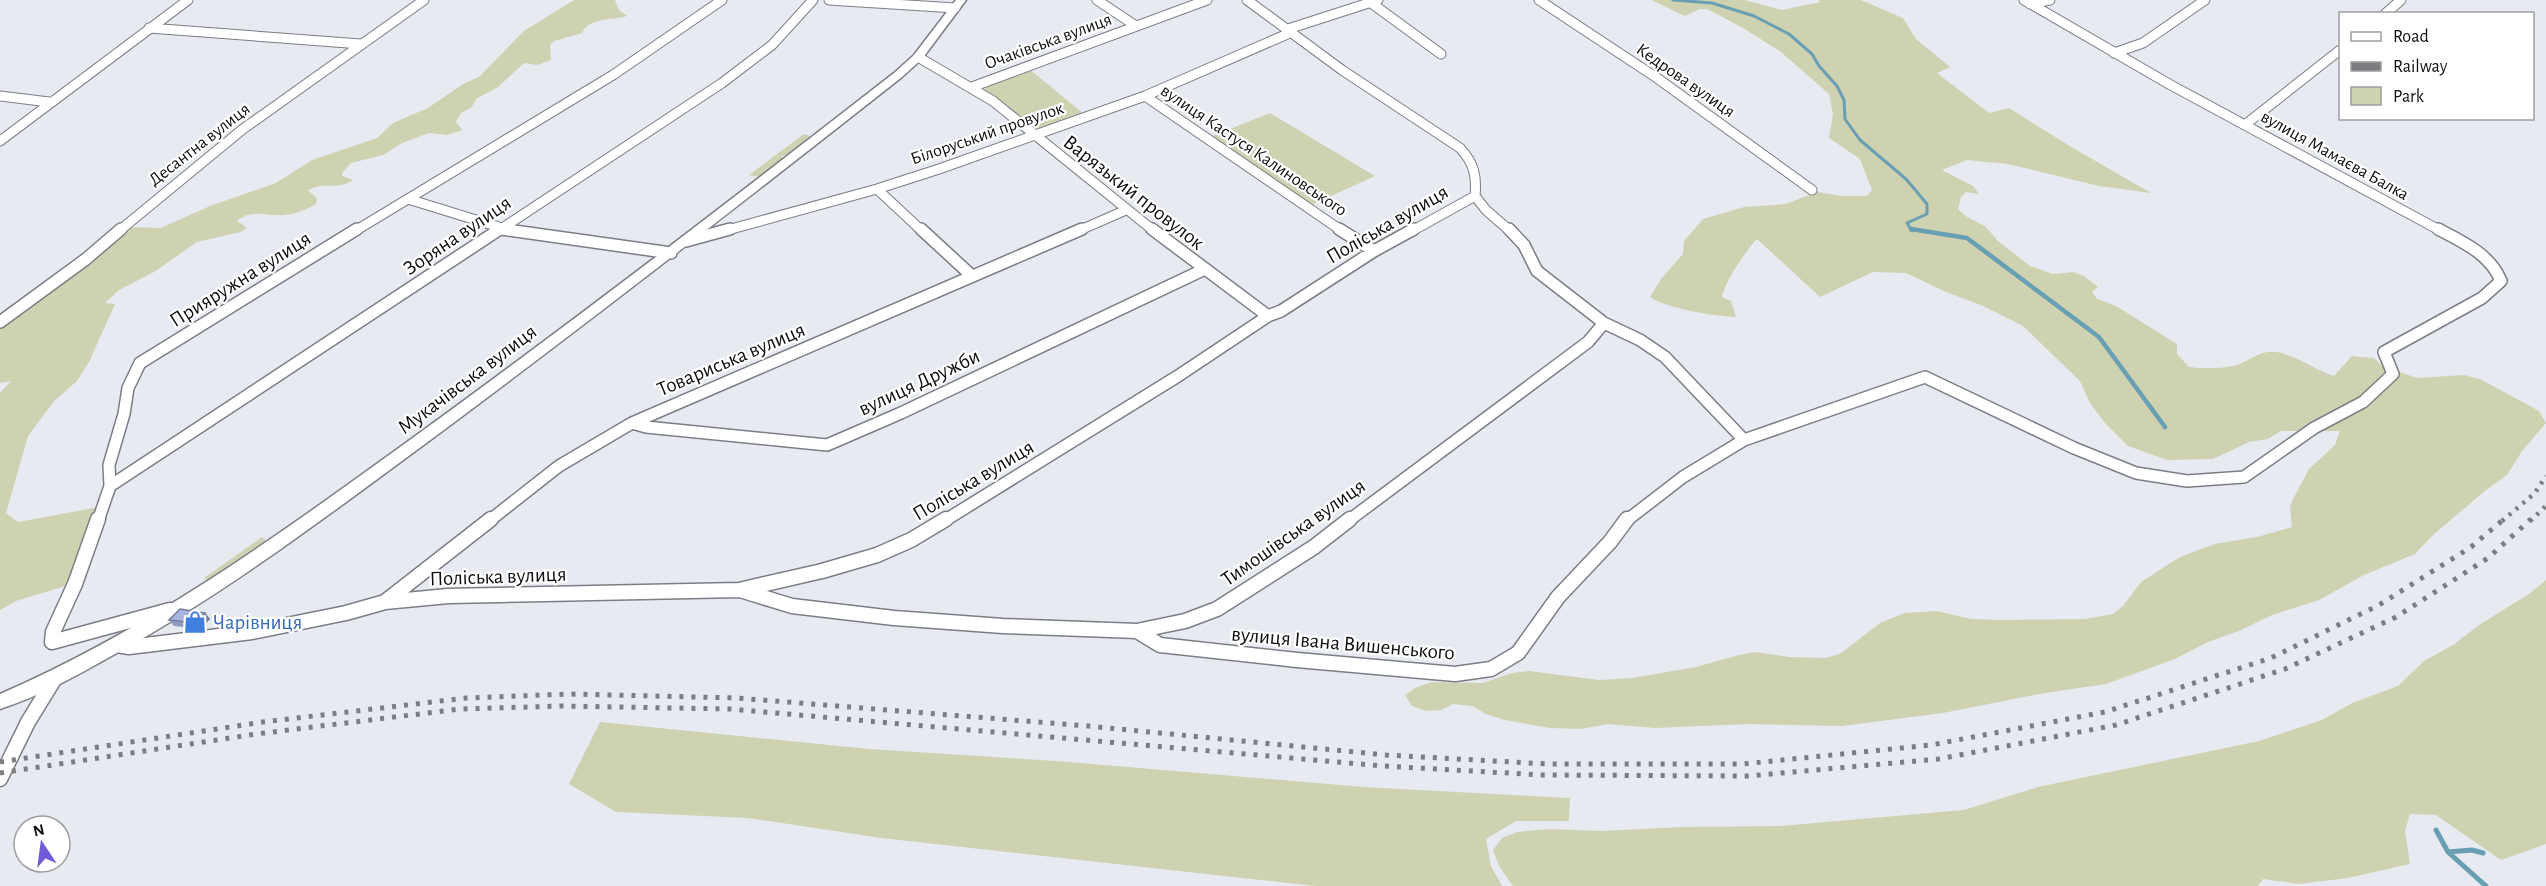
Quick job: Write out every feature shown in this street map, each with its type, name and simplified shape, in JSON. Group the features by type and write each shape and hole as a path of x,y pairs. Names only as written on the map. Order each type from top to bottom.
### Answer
{"street":[{"path":"0,141 188,0"},
{"name":"Десантна вулиця","path":"0,322 86,259 154,200 243,129 423,0"},
{"name":"Прияружна вулиця","path":"180,607 52,642 53,632 75,584 110,486 109,465 115,439 124,414 128,388 140,363 484,151 613,75 722,0"},
{"name":"Зоряна вулиця","path":"110,486 749,64 772,45 813,0"},
{"path":"829,0 958,4"},
{"name":"Очаківська вулиця","path":"1097,0 1136,26"},
{"name":"Очаківська вулиця","path":"972,87 1207,0"},
{"name":"Поліська вулиця","path":"117,645 129,647 252,632 346,613 385,602 448,596 739,590 833,568 877,555 911,540 1168,382 1268,316 1281,311 1374,251 1475,196 1477,176 1472,160 1460,148 1376,94 1247,0"},
{"name":"Кедрова вулиця","path":"1539,0 1657,78 1812,190"},
{"path":"2027,2 2050,0"},
{"path":"2114,53 2143,43 2205,0"},
{"path":"2387,12 2401,0"},
{"path":"1374,1 1441,54"},
{"name":"Білоруський провулок","path":"686,242 877,189 1145,96 1290,30 1374,1"},
{"name":"вулиця Мамаєва Балка","path":"2027,2 2114,53 2468,245 2495,266 2501,281 2482,298 2384,352"},
{"name":"Мукачівська вулиця","path":"0,702 55,678 117,645 180,607 363,482 686,242 898,75 918,57 958,4"},
{"path":"148,28 361,44"},
{"path":"2246,124 2339,51"},
{"name":"Варязький провулок","path":"918,57 993,101 1126,210 1268,316"},
{"path":"0,96 49,102"},
{"name":"вулиця Кастуся Калиновського","path":"1145,96 1297,202 1374,251"},
{"path":"877,189 972,276"},
{"path":"1475,196 1490,214 1524,245 1531,263 1538,271 1604,323 1640,340 1665,357 1744,440"},
{"path":"408,199 501,229 671,253"},
{"path":"726,210 730,221 741,227"},
{"name":"Товариська вулиця","path":"385,602 559,466 632,423 1126,210"},
{"name":"вулиця Дружби","path":"632,423 646,427 826,445 901,413 1204,269"},
{"name":"Тимошівська вулиця","path":"739,590 792,606 894,618 1098,631 1137,631 1185,621 1217,609 1314,547 1379,496 1588,342 1604,323"},
{"name":"вулиця Івана Вишенського","path":"1137,631 1160,645 1285,659 1455,674 1491,669 1518,653 1558,597 1610,542 1627,519 1683,477 1744,440 1925,376 2074,448 2136,473 2187,481 2244,477 2314,428 2363,402 2393,374 2384,352"},
{"path":"0,779 28,722 55,678"}],"green space":[{"path":"574,0 615,0 619,10 627,16 596,21 582,33 554,41 550,45 551,60 537,65 524,63 498,87 476,99 472,107 461,113 456,122 462,130 447,135 429,133 402,143 383,155 351,163 342,176 353,180 341,185 321,186 308,190 317,199 316,204 288,214 254,214 243,217 237,221 247,228 240,232 197,242 154,272 119,290 105,303 115,304 89,362 77,381 54,401 28,436 6,513 18,522 99,507 72,584 16,601 0,610 0,393 11,381 0,383 0,327 128,227 161,228 210,206 276,183 312,160 377,138 393,123 428,108 463,84 479,77 524,31"},
{"path":"1651,0 1745,0 1782,10 1820,2 1818,0 1861,0 1903,18 1916,39 1950,67 1937,73 1989,113 2009,108 2151,193 2099,186 2008,164 1967,160 1942,170 1973,186 1979,194 1966,192 1961,197 1958,209 1967,217 1985,226 1998,241 2030,266 2053,274 2074,272 2084,276 2098,287 2092,292 2097,299 2116,306 2177,344 2177,354 2189,367 2231,366 2241,364 2264,353 2276,352 2293,357 2334,376 2352,356 2374,358 2382,366 2417,378 2464,375 2480,379 2539,411 2546,423 2522,451 2507,475 2433,535 2415,554 2364,575 2319,600 2272,615 2208,642 2175,659 2106,684 2039,694 1943,713 1842,726 1748,724 1655,728 1608,724 1580,729 1550,728 1505,720 1486,714 1472,706 1453,704 1441,710 1426,711 1412,706 1405,695 1417,687 1432,682 1483,683 1512,673 1529,671 1599,680 1632,678 1696,667 1755,652 1790,657 1825,658 1840,654 1880,623 1905,613 1937,611 1971,619 2001,620 2085,619 2113,614 2123,606 2141,582 2180,557 2215,544 2257,537 2292,527 2290,507 2293,499 2309,469 2335,445 2340,431 2281,431 2268,439 2249,442 2213,459 2167,460 2128,446 2105,423 2090,403 2080,381 2023,326 1906,273 1873,272 1820,297 1757,239 1736,266 1722,297 1731,301 1736,317 1679,308 1650,297 1661,279 1683,254 1684,241 1703,219 1744,207 1786,204 1817,192 1841,196 1867,196 1872,190 1860,159 1829,138 1833,114 1829,94 1781,52 1707,9 1700,9 1685,16"},
{"path":"1028,68 1084,114 1036,131 985,92 985,86"},
{"path":"1270,113 1375,176 1307,207 1210,137"},
{"path":"804,134 813,137 791,154 781,156 784,160 761,177 749,175"},
{"path":"262,537 266,541 207,580 204,578"},
{"path":"2546,580 2546,844 2501,860 2436,815 2410,814 2405,831 2410,864 2348,878 2299,884 2263,879 2258,886 1513,886 1499,866 1493,850 1502,838 1517,832 1550,829 1601,831 1780,826 1964,810 2038,787 2259,741 2322,720 2352,703 2398,686 2424,661 2453,645"},
{"path":"600,722 869,749 1057,761 1364,787 1570,798 1569,821 1516,821 1486,839 1491,866 1502,886 1315,886 881,838 748,818 616,812 569,784"}],"building":[{"path":"180,609 205,613 196,623 169,620"}],"waterway":[{"path":"1673,0 1712,3 1754,16 1789,34 1812,54 1819,66 1837,86 1844,100 1845,119 1860,140 1906,179 1927,204 1927,214 1907,223 1912,231"},
{"path":"1911,229 1967,238 2099,337 2165,427"},
{"path":"2436,830 2448,852"},
{"path":"2448,852 2472,850 2483,853"},
{"path":"2448,852 2486,886"}],"railway":[{"path":"2502,521 2535,493 2546,476"},
{"path":"2530,521 2546,506"},
{"path":"0,762 263,722 466,698 570,694 737,698 1088,726 1386,755 1548,764 1743,764 1931,745 2105,712 2271,658 2379,605 2471,547 2504,519"},
{"path":"0,773 256,734 460,709 562,706 730,709 1383,766 1543,775 1748,776 1939,759 2116,725 2285,669 2396,617 2488,558 2531,519"}],"place":[{"name":"Чарівниця","path":"195,622"}]}
